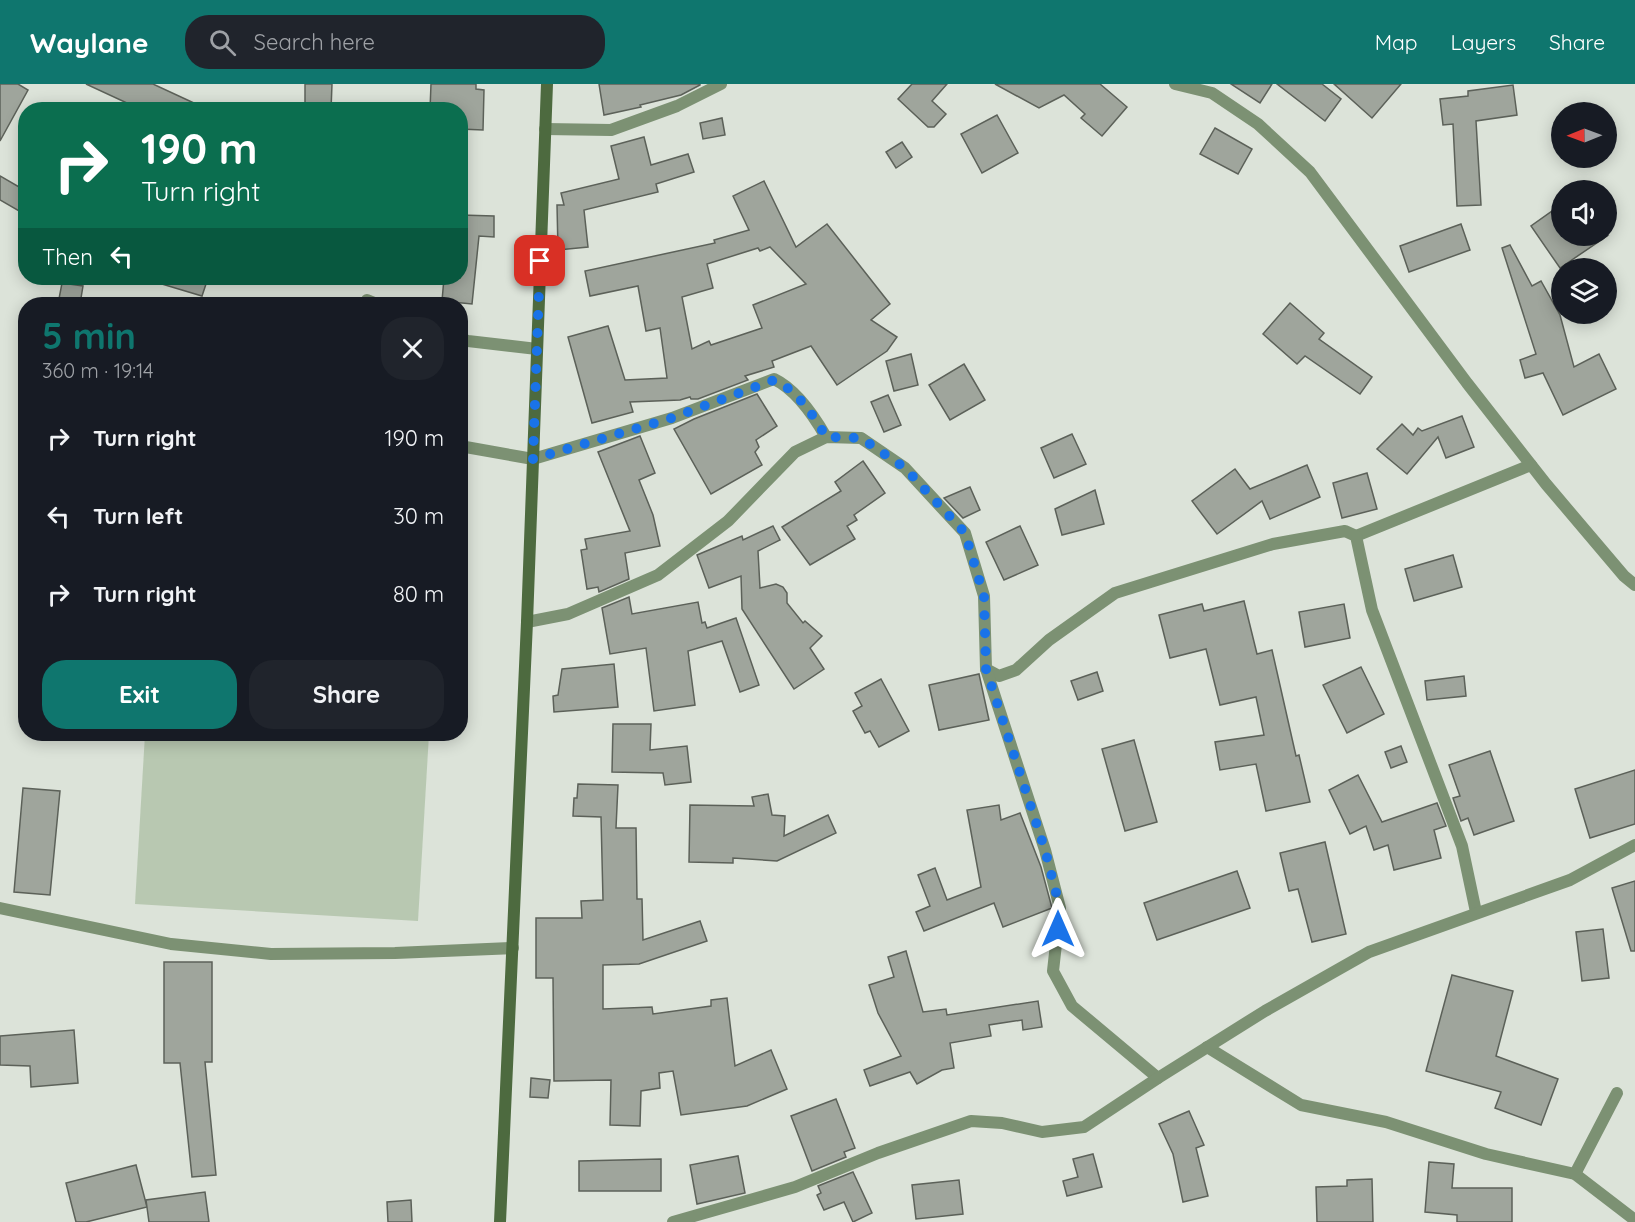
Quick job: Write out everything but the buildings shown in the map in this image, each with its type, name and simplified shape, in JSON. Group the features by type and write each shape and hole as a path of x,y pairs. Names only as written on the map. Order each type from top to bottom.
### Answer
{"main road":[{"path":"500,1222 527,622 547,84"}],"street":[{"path":"545,129 611,130 677,106 722,84"},
{"path":"1175,84 1212,93 1258,124 1310,172 1531,465 1624,576 1635,585"},
{"path":"468,342 537,349"},
{"path":"468,447 533,459 672,418 774,380 782,383 814,415 826,437"},
{"path":"527,622 568,614 658,574 728,521 795,452 826,437 861,438 905,468 965,533 984,596 986,669 1045,850 1060,908 1053,971 1072,1006 1158,1078"},
{"path":"986,669 999,676 1016,670 1049,640 1115,593 1273,544 1345,531 1356,536 1531,465"},
{"path":"1356,536 1372,610 1462,846 1476,912"},
{"path":"673,1222 795,1187 878,1153 971,1121 1002,1123 1042,1132 1084,1127 1265,1011 1369,952 1570,880 1635,845"},
{"path":"0,908 171,945 271,954 394,953 513,948"},
{"path":"1207,1047 1301,1105 1386,1122 1486,1154 1575,1174 1635,1220"},
{"path":"1575,1174 1617,1094"}],"green space":[{"path":"145,741 429,741 418,921 135,904"}],"route":[{"path":"540,261 533,459 672,418 774,380 782,383 814,415 826,437 861,438 905,468 965,533 984,596 986,669 1045,850 1060,908 1058,929"}]}
